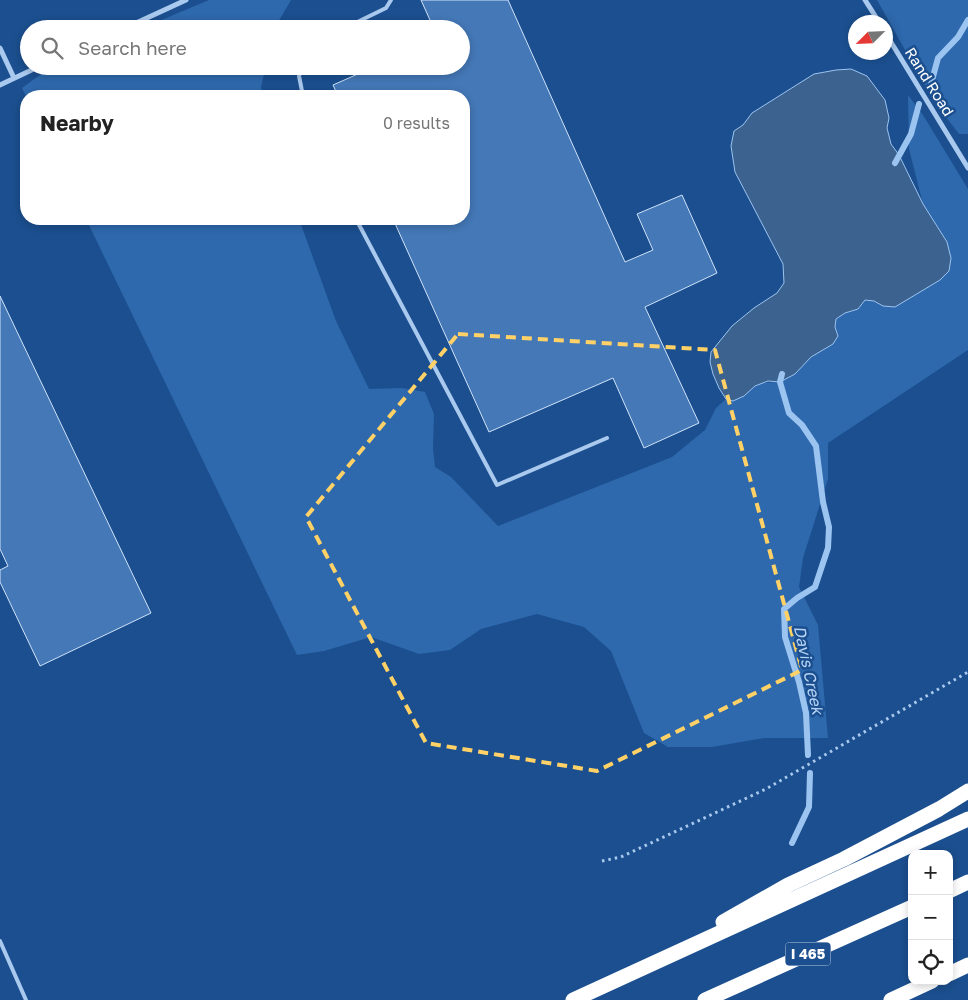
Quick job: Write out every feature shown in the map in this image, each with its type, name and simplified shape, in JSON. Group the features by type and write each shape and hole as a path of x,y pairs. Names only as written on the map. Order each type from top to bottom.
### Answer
{"highway":[{"path":"656,961 788,885 844,859 968,791"},
{"path":"573,1000 968,819"},
{"path":"953,889 968,882"},
{"name":"I 465","path":"705,1000 908,909"},
{"path":"953,972 968,965"},
{"path":"891,1000 923,985"}],"street":[{"path":"143,20 186,0"},
{"path":"865,0 874,15"},
{"name":"Rand Road","path":"893,45 968,168"},
{"path":"0,48 14,78"},
{"path":"0,85 20,75"}],"lane":[{"path":"361,20 386,8 391,0"},
{"path":"299,75 302,90"},
{"path":"359,225 497,485 607,438"},
{"path":"0,941 26,1000"}],"path":[{"path":"602,861 621,856 766,789 968,672"}],"highlighted area":[{"path":"458,334 715,350 802,670 597,771 426,743 306,517"}],"shaded area":[{"path":"209,0 291,0 279,20 161,20"},
{"path":"877,0 968,0 968,134 959,134 933,100 893,29 893,15 885,15"},
{"path":"851,69 867,76 885,100 889,118 887,128 891,144 899,155 923,204 947,242 951,258 949,271 940,280 895,307 883,306 874,301 865,300 858,309 845,313 836,319 835,327 838,336 833,344 811,357 795,374 780,382 768,381 755,386 744,396 733,401 726,399 713,374 710,362 711,352 732,326 754,308 777,293 784,283 783,264 735,172 731,146 734,131 743,125 752,113 814,74"},
{"path":"40,75 264,75 262,90 23,90 22,88"},
{"path":"908,95 923,115 968,189 968,350 828,443 828,479 803,558 799,587 818,625 828,738 764,738 712,747 668,747 644,733 611,651 584,627 537,614 481,629 450,650 419,654 371,637 324,651 297,655 89,225 301,225 336,321 369,389 402,388 425,392 434,414 433,449 435,467 451,477 498,526 672,457 705,430 716,408 726,399 739,398 760,384 787,379 832,342 838,336 835,327 836,319 845,313 858,309 865,300 874,301 883,306 947,242 923,204 909,149"}],"building":[{"path":"421,0 508,0 625,262 653,250 637,214 682,195 717,273 645,307 699,423 644,448 613,378 489,432 396,225 470,225 470,90 335,90 333,85 356,75 470,75 470,20 430,20"},
{"path":"0,296 151,613 40,666 0,582 0,570 8,566 0,549"}],"waterway":[{"name":"Davis Creek","path":"930,88 938,58 958,37 968,20"},
{"name":"Davis Creek","path":"895,163 911,134 919,104"},
{"name":"Davis Creek","path":"782,374 780,382 789,413 802,425 816,446 823,502 829,527 828,548 815,587 784,609 785,637 799,682 806,713 808,755"},
{"name":"Davis Creek","path":"792,843 809,807 810,773"}]}
